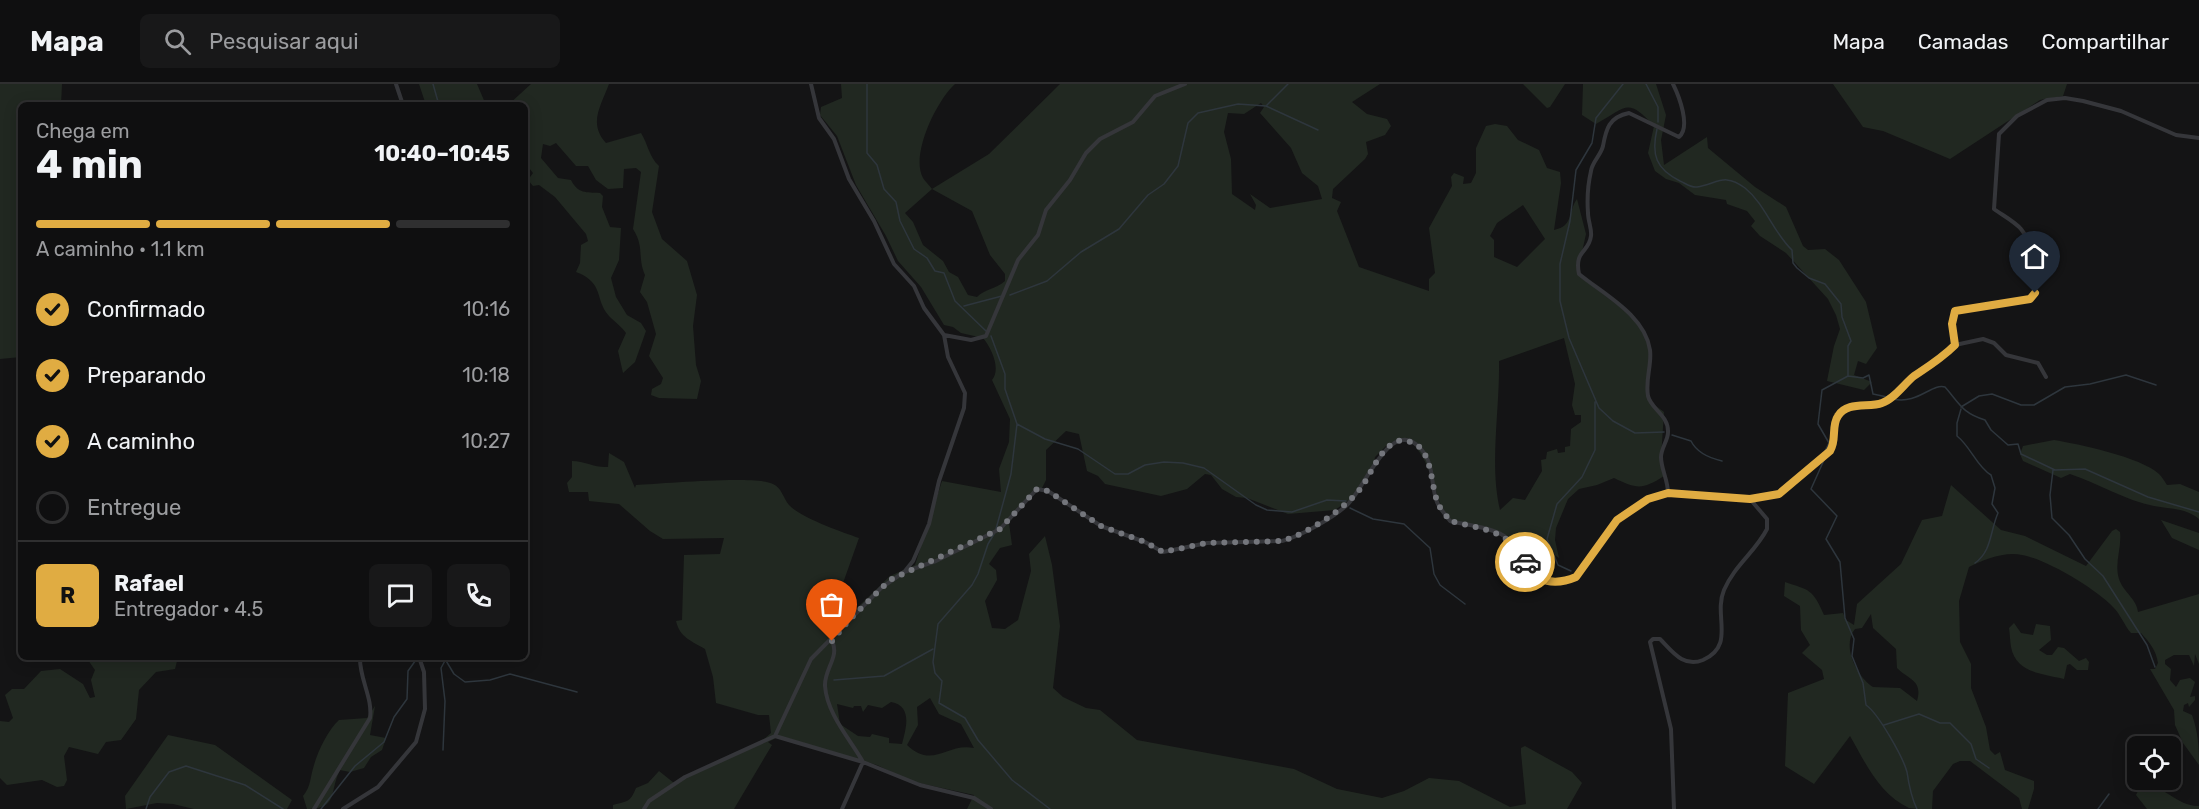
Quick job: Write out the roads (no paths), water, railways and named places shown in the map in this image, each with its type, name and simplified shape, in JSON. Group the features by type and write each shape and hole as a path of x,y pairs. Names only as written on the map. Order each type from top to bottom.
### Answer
{"street":[{"path":"396,84 402,102"},
{"path":"644,809 649,801 685,777 717,765 775,736 803,672 817,653 832,641 881,588 904,572 914,561 966,403 963,388 948,357 944,335 924,308 914,286 894,264 874,221 856,194 834,140 819,118 811,84"},
{"path":"944,335 971,340 986,336 1018,260 1038,236 1046,210 1070,180 1086,153 1100,140 1133,122 1155,96 1185,84"},
{"path":"1668,493 1668,479 1661,459 1668,431 1662,415 1650,403 1647,393 1650,359 1648,343 1626,311 1578,274 1577,267 1578,259 1588,246 1591,236 1588,214 1591,169 1602,149 1604,132 1612,120 1629,113 1679,137 1684,128 1680,100 1673,84"},
{"path":"1955,345 1952,324 1955,311 2030,299 2035,293 2038,277 2036,265 2024,236 2020,228 1994,209 2000,134 2017,116 2048,100 2065,98 2121,111 2176,135 2199,138"},
{"path":"904,572 936,561 1000,529 1028,497 1039,489 1048,491 1107,530 1145,542 1163,552 1207,543 1282,541 1293,538 1348,504 1380,455 1397,441 1414,443 1427,457 1432,470 1437,502 1450,521 1503,535 1522,554 1532,573 1546,582 1576,577 1617,520 1648,499 1668,493 1750,499 1779,494 1830,451 1835,443 1836,417 1841,412 1852,407 1882,403 1915,376 1938,362 1955,345 1976,339 1994,343 2006,355 2038,363 2046,377"},
{"path":"1674,809 1671,729 1650,642 1653,639 1660,639 1678,657 1692,663 1718,650 1721,642 1722,592 1730,577 1767,529 1767,519 1750,499"},
{"path":"832,641 835,654 827,672 825,689 847,740 863,762"},
{"path":"314,809 370,718 371,706 361,678 360,660"},
{"path":"343,809 378,787 416,742 424,709 424,672 421,660"},
{"path":"775,736 863,762 920,785 974,798 991,809"},
{"path":"842,809 863,762"}],"waterway":[{"path":"433,84 438,102"},
{"path":"867,84 867,153 877,165 884,189 896,202 900,221 914,249 927,258 935,271 944,273 955,301 986,331"},
{"path":"1267,105 1288,84"},
{"path":"1623,84 1596,118 1592,143 1576,170 1570,221 1560,264 1560,301 1569,338 1599,408 1613,421 1635,433 1664,432"},
{"path":"1646,84 1658,107 1658,122"},
{"path":"1010,295 1047,281 1081,252 1119,229 1148,195 1164,184 1178,166 1188,123 1198,113 1238,104 1266,106 1318,130"},
{"path":"1657,129 1655,154 1665,171 1693,187 1726,180 1738,183 1745,188 1758,202 1779,235 1792,250 1793,263 1797,268 1809,278 1825,284 1841,304 1842,317 1851,341 1848,346 1848,376"},
{"path":"964,306 1002,296"},
{"path":"991,336 1005,374 1005,389 1017,424 1011,474 996,529"},
{"path":"1825,451 1829,443 1818,424 1822,390 1848,376 1863,378 1869,375 1873,394 1887,397"},
{"path":"1961,407 1979,396 1992,394 2021,405 2034,405 2065,387 2090,384 2126,375 2156,385"},
{"path":"1893,399 1909,399 1935,388 1945,387 1962,407 1985,420 1991,430 2008,445 2018,444 2021,454 2055,470 2085,469 2148,497 2199,512"},
{"path":"1571,571 1558,565 1547,539 1557,504 1582,477 1595,450 1595,402"},
{"path":"1961,409 1957,423 1957,436 1991,475 1995,488 1992,504 1998,513 1988,547 1975,563"},
{"path":"1017,424 1045,439 1078,449 1115,474 1128,474 1145,465 1164,462 1183,463 1204,468 1256,505 1267,510 1292,512 1327,500 1346,501"},
{"path":"1672,435 1691,441 1704,454 1722,461"},
{"path":"1824,460 1811,489 1837,516 1826,539 1840,562 1845,618 1854,639 1852,656 1863,683 1866,705 1890,736 1901,756 1917,809"},
{"path":"2053,470 2050,495 2052,518 2069,535 2085,559 2103,576 2147,645 2155,667"},
{"path":"1350,508 1373,519 1404,524 1430,548 1434,574 1440,585 1465,604"},
{"path":"994,534 972,585 938,624 933,662 935,673 942,681 939,703 965,718 978,740 1012,780 1050,809"},
{"path":"834,680 884,676 933,649"},
{"path":"321,809 355,766 384,742 394,717 407,699 408,671 416,660"},
{"path":"443,750 445,701 441,668 445,660"},
{"path":"446,660 454,674 465,682 490,680 510,674 577,692"},
{"path":"1884,725 1919,714 1940,723 1950,723 1971,744 1976,759 1989,768"},
{"path":"146,809 150,797 169,772 186,766 245,785 283,809"},
{"path":"2098,809 2109,794"}]}
